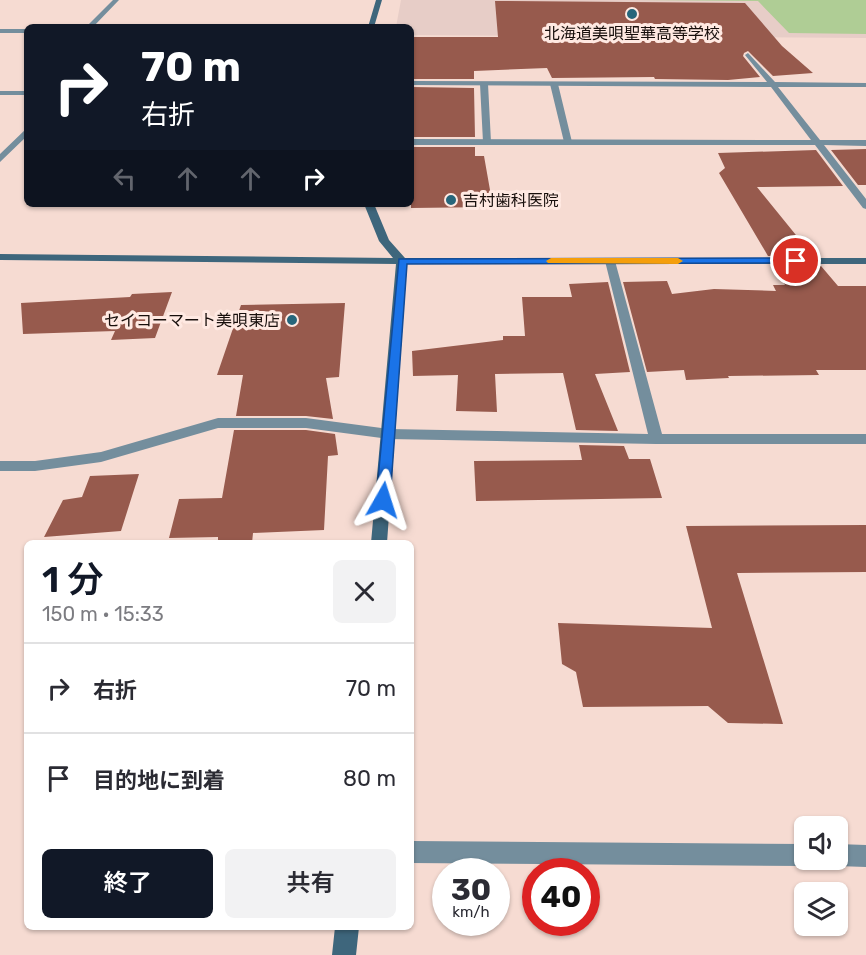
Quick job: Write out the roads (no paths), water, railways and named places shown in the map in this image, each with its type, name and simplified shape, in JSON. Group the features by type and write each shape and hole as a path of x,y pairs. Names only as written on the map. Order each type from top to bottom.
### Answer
{"street":[{"path":"92,24 116,0"},
{"path":"372,24 379,0"},
{"path":"0,31 24,31"},
{"path":"748,55 866,206"},
{"path":"414,83 866,85"},
{"path":"484,84 487,142"},
{"path":"554,84 568,142"},
{"path":"0,93 24,93"},
{"path":"0,159 24,134"},
{"path":"414,142 866,143"},
{"path":"370,207 384,241 402,261 379,540"},
{"path":"0,258 866,261"},
{"path":"610,261 656,439"},
{"path":"0,466 35,466 101,457 218,423 306,423 389,434 656,439 866,439"},
{"path":"414,852 794,855"},
{"path":"848,855 866,856"},
{"path":"344,955 347,930"}],"place":[{"name":"北海道美唄聖華高等学校","path":"632,14"},
{"name":"吉村歯科医院","path":"451,200"},
{"name":"セイコーマート美唄東店","path":"292,320"}]}
